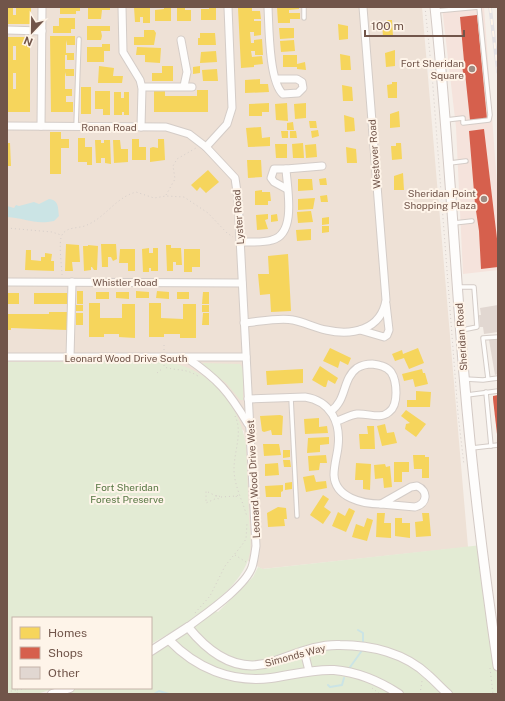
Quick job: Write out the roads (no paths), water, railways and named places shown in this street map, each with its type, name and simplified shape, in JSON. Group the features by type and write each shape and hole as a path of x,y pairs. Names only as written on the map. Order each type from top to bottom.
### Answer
{"main road":[{"name":"Sheridan Road","path":"435,9 446,120 464,378 498,663"}],"street":[{"path":"41,126 42,7"},
{"path":"122,7 123,52 140,80 142,87 141,127"},
{"path":"204,145 227,124 232,108 228,7"},
{"path":"268,7 271,58 277,79"},
{"name":"Westover Road","path":"360,330 384,337 387,335 389,330 363,7"},
{"path":"7,30 42,31"},
{"path":"181,40 187,72 184,86"},
{"path":"142,87 192,87"},
{"name":"Ronan Road","path":"7,126 141,127 179,130 189,134 204,145"},
{"name":"Lyster Road","path":"204,145 235,178 240,242 248,399"},
{"path":"287,189 274,182 271,178 274,169 322,166"},
{"path":"240,242 272,240 284,232 288,224 286,169"},
{"name":"Whistler Road","path":"7,282 242,283"},
{"path":"70,357 72,282"},
{"name":"Westover Road","path":"244,323 293,320 332,331 345,332 360,330 368,328 381,316 386,300"},
{"name":"Leonard Wood Drive South","path":"7,357 246,357"},
{"path":"187,358 211,374 222,385 233,398 250,426"},
{"path":"331,411 340,403 348,377 358,367 366,364 381,365 392,373 396,399 392,410 389,413 377,416 357,414 337,421"},
{"path":"248,399 312,398 326,405 337,421 339,439 334,476 339,490 346,496 360,502 381,504 415,507 424,503 425,494 420,487 412,487 381,504"},
{"name":"Leonard Wood Drive West","path":"188,627 226,598 246,577 252,567 256,546 248,399"},
{"path":"152,650 188,627"},
{"name":"Simonds Way","path":"188,627 212,653 234,663 260,665 304,651 326,646 348,646 376,649 395,654 426,673 448,694"},
{"name":"Simonds Way","path":"169,640 192,660 210,669 232,677 270,678 309,671 336,670 357,674 376,680 399,694"},
{"path":"304,651 309,671"},
{"path":"52,694 67,689"}],"lane":[{"path":"304,7 304,18"},
{"path":"435,9 479,8 490,115 489,120 463,123 463,118 446,120"},
{"path":"76,127 79,39"},
{"path":"449,163 466,161"},
{"path":"453,223 472,221"},
{"path":"458,287 474,287 477,327 461,330"},
{"path":"488,379 483,338 498,337"},
{"path":"464,378 498,378"},
{"path":"466,395 498,391"},
{"path":"486,392 491,446"},
{"path":"291,398 297,516"},
{"path":"472,448 498,445"}],"water":[{"path":"49,199 55,201 58,207 59,216 54,221 35,222 7,217 7,206 14,208 16,205 19,206 34,202 39,204"}],"waterway":[{"path":"358,630 363,633 363,645"},
{"path":"348,670 363,649"},
{"path":"328,685 330,687 342,685 344,678"},
{"path":"154,694 159,691 169,694"}],"railway":[{"path":"490,7 498,72"}],"place":[{"name":"Fort Sheridan Square","path":"472,69"},
{"name":"Sheridan Point Shopping Plaza","path":"484,199"}],"park label":[{"name":"Fort Sheridan Forest Preserve","path":"127,492"}]}
